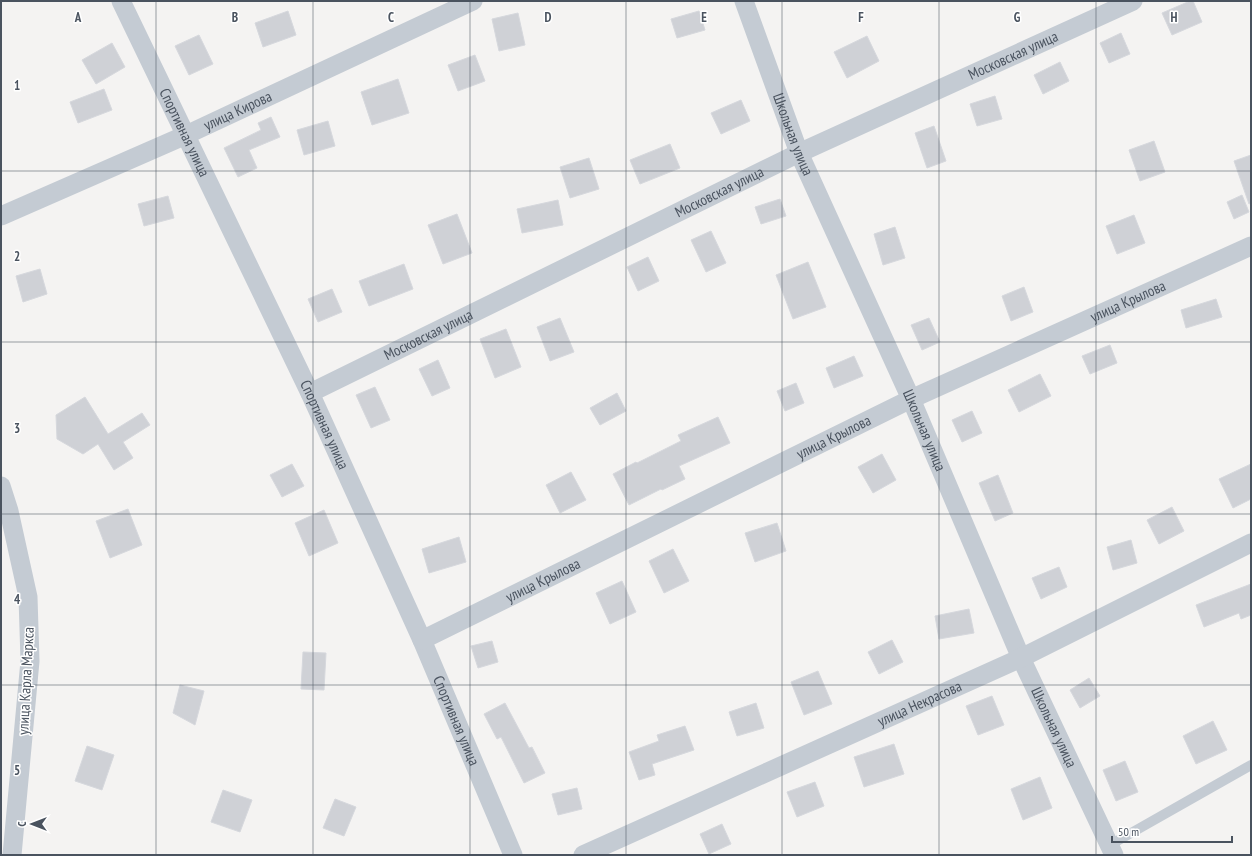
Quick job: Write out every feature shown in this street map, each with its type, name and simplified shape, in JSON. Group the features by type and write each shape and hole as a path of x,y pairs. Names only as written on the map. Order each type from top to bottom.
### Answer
{"street":[{"name":"Спортивная улица","path":"121,1 310,394 422,640 513,855"},
{"name":"улица Кирова","path":"1,216 186,135 473,1"},
{"name":"Школьная улица","path":"744,1 799,154 912,398 1021,658 1112,850"},
{"name":"Московская улица","path":"310,394 799,154 1133,1"},
{"name":"улица Крылова","path":"422,640 912,398 1251,246"},
{"name":"улица Карла Маркса","path":"1,486 9,511 28,597 29,613 30,661 12,855"},
{"name":"улица Некрасова","path":"583,855 1021,658 1251,543"}],"lane":[{"path":"1112,850 1251,765"}],"building":[{"path":"1193,1 1202,22 1172,35 1162,13"},
{"path":"288,11 296,35 263,47 255,23"},
{"path":"699,11 705,30 677,38 671,19"},
{"path":"518,13 525,45 499,51 492,19"},
{"path":"1121,33 1130,54 1109,63 1100,43"},
{"path":"199,35 213,64 189,75 175,46"},
{"path":"867,36 879,61 847,78 834,52"},
{"path":"112,43 125,67 96,84 82,60"},
{"path":"475,55 485,81 458,91 448,65"},
{"path":"1060,62 1069,81 1043,94 1034,75"},
{"path":"398,79 409,113 372,125 361,92"},
{"path":"104,89 112,110 78,123 70,102"},
{"path":"995,96 1002,119 977,126 970,104"},
{"path":"741,100 750,121 721,134 711,113"},
{"path":"271,117 280,137 249,150 257,168 238,177 224,148 261,130 258,123"},
{"path":"328,121 335,146 304,155 297,130"},
{"path":"934,126 946,161 927,168 915,133"},
{"path":"1154,141 1165,172 1140,181 1129,150"},
{"path":"670,144 680,168 640,184 630,160"},
{"path":"1251,155 1251,203 1249,204 1234,161"},
{"path":"589,158 599,189 570,198 560,167"},
{"path":"1242,195 1249,212 1234,219 1227,202"},
{"path":"168,196 174,218 144,226 138,204"},
{"path":"780,199 786,216 761,224 755,207"},
{"path":"558,200 563,225 522,233 517,209"},
{"path":"457,214 472,253 443,264 428,225"},
{"path":"1134,215 1145,243 1117,254 1106,226"},
{"path":"895,227 905,258 883,265 874,234"},
{"path":"711,231 726,263 706,272 691,240"},
{"path":"648,257 659,281 638,291 627,267"},
{"path":"808,262 826,307 793,319 776,275"},
{"path":"404,264 413,289 369,306 359,281"},
{"path":"40,269 47,294 23,302 16,276"},
{"path":"1024,287 1033,312 1011,321 1002,296"},
{"path":"332,289 342,312 318,322 308,299"},
{"path":"1216,299 1222,317 1186,328 1181,310"},
{"path":"560,318 574,352 550,361 537,327"},
{"path":"929,318 940,342 922,350 911,325"},
{"path":"506,329 521,367 495,378 480,339"},
{"path":"1110,345 1117,363 1090,374 1082,356"},
{"path":"854,356 863,376 834,388 826,368"},
{"path":"438,360 450,388 432,396 419,369"},
{"path":"1040,374 1051,396 1019,412 1008,390"},
{"path":"796,383 804,403 785,411 777,391"},
{"path":"375,387 390,420 371,428 356,395"},
{"path":"617,393 626,411 600,425 590,408"},
{"path":"85,397 108,434 142,413 150,425 123,442 133,458 114,470 98,444 83,454 57,439 56,415"},
{"path":"972,411 982,433 962,442 952,420"},
{"path":"718,417 730,443 679,466 685,479 629,505 613,474 681,441 678,435"},
{"path":"882,454 896,480 873,493 858,467"},
{"path":"292,464 304,486 282,497 270,475"},
{"path":"1251,464 1251,499 1233,508 1219,479"},
{"path":"571,472 586,500 560,513 546,485"},
{"path":"998,475 1013,513 995,521 979,483"},
{"path":"1172,507 1184,531 1159,544 1147,520"},
{"path":"128,509 142,545 110,558 96,521"},
{"path":"324,510 338,543 309,556 295,523"},
{"path":"777,523 786,551 755,562 745,533"},
{"path":"459,537 466,562 429,573 422,549"},
{"path":"1131,540 1137,563 1113,570 1107,547"},
{"path":"673,549 689,581 664,593 649,561"},
{"path":"1059,567 1067,587 1041,599 1032,578"},
{"path":"622,581 636,612 610,624 596,593"},
{"path":"1251,584 1251,615 1241,619 1239,613 1204,627 1196,605"},
{"path":"969,609 974,633 939,639 935,616"},
{"path":"892,640 903,662 879,674 868,652"},
{"path":"492,641 498,662 478,668 471,646"},
{"path":"303,652 326,653 324,690 301,689"},
{"path":"818,671 832,704 804,715 791,682"},
{"path":"1089,678 1100,696 1080,708 1070,690"},
{"path":"180,685 204,691 195,725 173,713"},
{"path":"992,696 1004,725 978,735 966,706"},
{"path":"505,703 529,748 532,747 545,773 524,783 501,737 497,739 484,714"},
{"path":"756,703 764,728 737,736 729,712"},
{"path":"1213,721 1227,750 1196,764 1183,736"},
{"path":"685,726 694,750 652,764 655,775 639,780 629,752 659,741 657,735"},
{"path":"894,744 904,774 864,787 854,757"},
{"path":"87,746 114,755 102,790 75,781"},
{"path":"1125,761 1138,792 1116,801 1103,770"},
{"path":"1040,777 1052,808 1023,820 1011,789"},
{"path":"815,782 824,806 797,817 787,792"},
{"path":"577,788 582,809 558,815 552,794"},
{"path":"223,790 252,800 240,832 211,822"},
{"path":"335,799 356,807 344,836 323,828"},
{"path":"722,824 731,844 709,854 700,834"}]}
